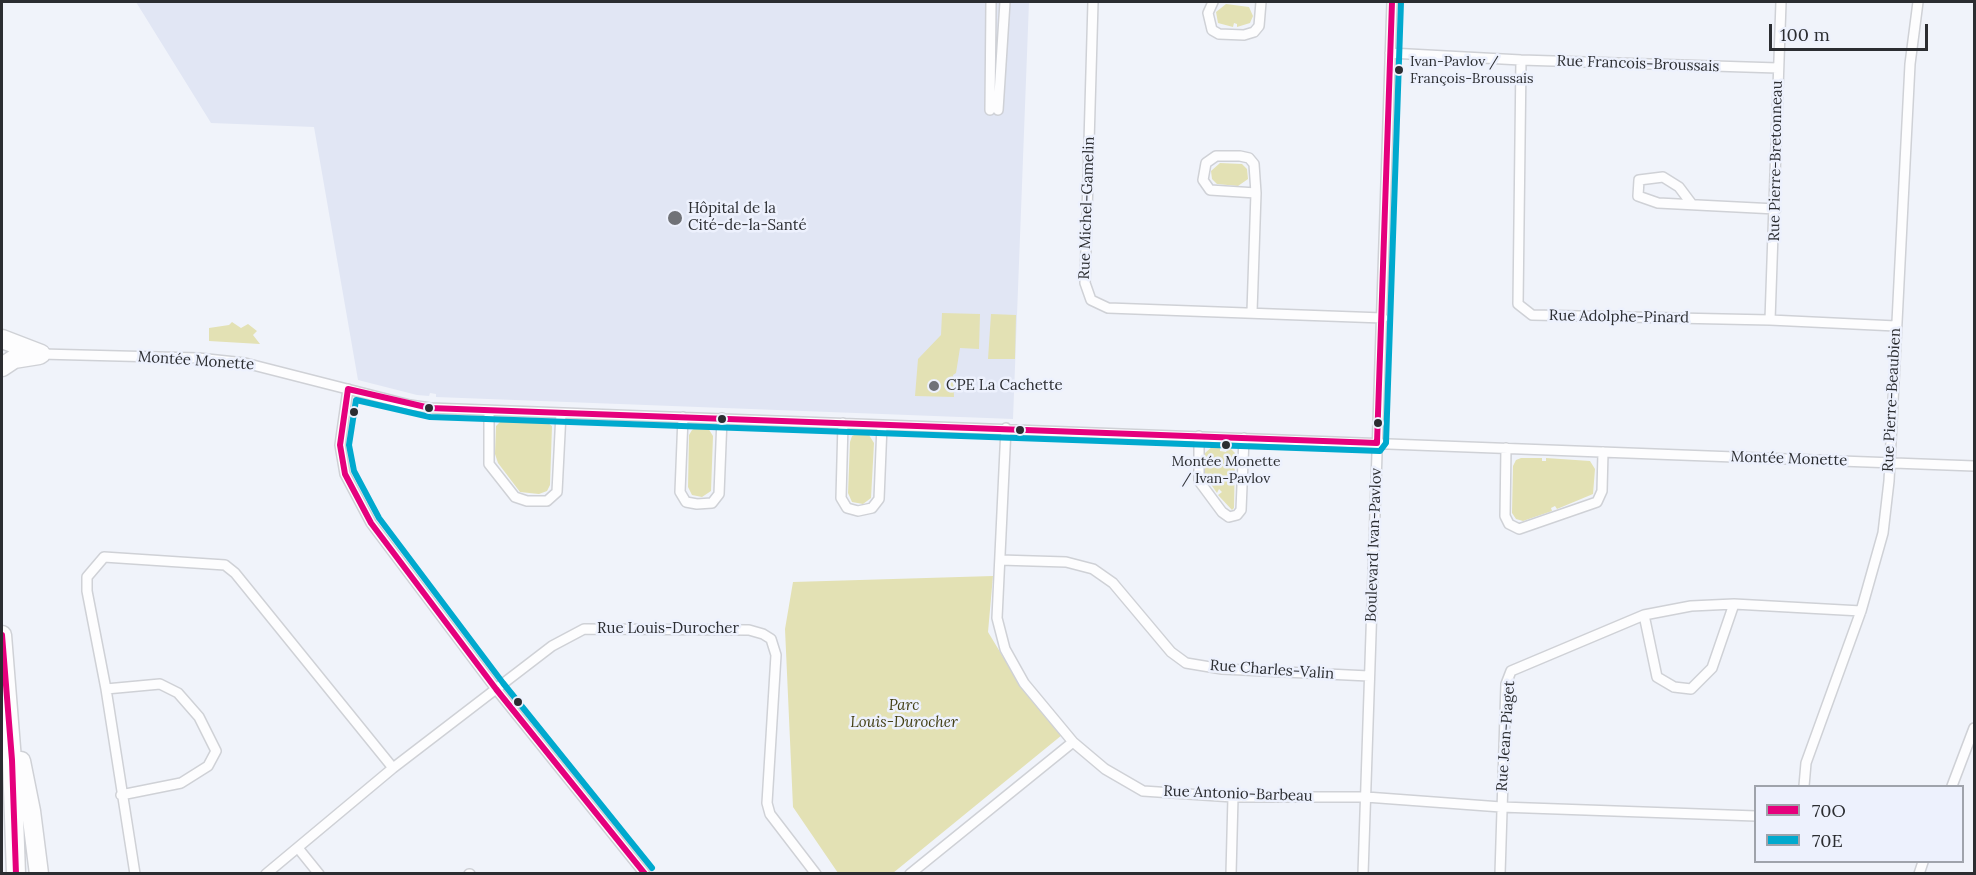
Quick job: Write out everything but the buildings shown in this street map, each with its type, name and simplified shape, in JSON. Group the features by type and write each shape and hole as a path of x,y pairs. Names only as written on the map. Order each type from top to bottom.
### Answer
{"highway":[{"path":"2,339 41,354"},
{"path":"2,367 14,359 41,354"},
{"path":"2,635 8,700 16,873"},
{"path":"8,700 31,811 39,873"}],"street":[{"path":"991,2 994,110 1002,83 1005,2"},
{"name":"Rue Michel-Gamelin","path":"1093,2 1085,283 1087,294 1094,303 1104,308 1383,318"},
{"path":"1213,2 1208,13 1212,30 1219,34 1244,35 1252,34 1260,26 1261,2"},
{"name":"Boulevard Ivan-Pavlov","path":"1363,873 1392,2"},
{"name":"Rue Pierre-Bretonneau","path":"1770,320 1776,209 1781,2"},
{"name":"Rue Pierre-Beaubien","path":"1804,785 1806,763 1862,611 1883,532 1889,463 1910,64 1918,2"},
{"name":"Rue Francois-Broussais","path":"1390,52 1521,60 1778,68"},
{"name":"Rue Adolphe-Pinard","path":"1521,60 1518,304 1532,315 1770,320 1896,326"},
{"path":"1252,312 1256,193 1255,167 1249,158 1216,156 1204,165 1203,180 1210,190 1256,193"},
{"path":"1691,203 1679,187 1663,177 1639,180 1638,196 1658,203 1776,209"},
{"name":"Montée Monette","path":"41,354 225,360 268,367 423,408 1006,428 1974,466"},
{"path":"348,389 343,410 340,445 345,474 371,523 496,689 645,873"},
{"path":"489,411 489,464 515,497 527,501 547,501 557,492 561,412"},
{"path":"683,417 680,492 686,502 697,504 712,502 719,494 722,418"},
{"path":"843,423 841,498 847,508 858,511 872,508 879,499 882,424"},
{"name":"Rue Antonio-Barbeau","path":"1006,428 997,618 1005,649 1024,682 1073,742 1105,769 1143,791 1233,797 1366,797 1501,807 1754,816"},
{"path":"1199,436 1199,481 1222,512 1229,517 1237,516 1241,510 1244,438"},
{"path":"1506,448 1505,516 1511,526 1519,529 1598,502 1602,491 1603,452"},
{"path":"135,873 106,689 87,591 87,578 94,566 104,557 225,565 235,573 393,768"},
{"name":"Rue Charles-Valin","path":"1000,560 1066,562 1093,569 1113,583 1171,652 1186,663 1222,669 1370,676"},
{"path":"1644,615 1657,676 1674,687 1691,689 1712,668 1734,604"},
{"name":"Rue Jean-Piaget","path":"1500,873 1506,684 1511,671 1644,615 1691,606 1734,604 1862,611"},
{"name":"Rue Louis-Durocher","path":"266,873 393,768 552,646 584,629 749,630 771,639 776,655 767,803 770,814 816,873"},
{"path":"106,689 160,684 178,693 199,717 216,751 208,766 181,783 121,795"},
{"path":"1952,785 1972,739 1974,728"},
{"path":"910,873 1073,742"},
{"path":"1231,873 1233,797"},
{"path":"298,848 319,873"}],"shaded area":[{"name":"Hôpital de la Cité-de-la-Santé","path":"136,2 1029,2 1013,419 436,397 436,394 417,395 358,380 314,127 211,123"}],"green space":[{"path":"1226,4 1249,7 1253,16 1250,23 1237,27 1234,23 1233,27 1218,23 1216,12"},
{"path":"1220,163 1242,164 1247,169 1248,179 1238,186 1217,184 1212,179 1211,171"},
{"path":"942,313 980,314 979,349 960,348 956,373 953,375 954,397 915,396 918,359 941,335"},
{"path":"991,314 1016,315 1015,359 988,359"},
{"path":"232,322 241,328 248,324 257,331 253,335 260,344 209,341 209,328 229,325"},
{"path":"501,421 545,421 552,426 550,485 547,491 539,494 520,492 498,463 495,454 496,426"},
{"path":"697,427 708,428 713,436 711,491 702,497 692,495 688,487 689,435"},
{"path":"858,433 869,435 874,443 871,498 863,504 852,502 848,493 850,442 852,436"},
{"path":"1213,446 1220,446 1220,451 1226,452 1229,447 1235,453 1234,508 1232,510 1218,495 1222,492 1219,489 1217,493 1205,476 1205,453"},
{"path":"1542,458 1542,461 1546,461 1546,458 1590,461 1595,469 1593,494 1557,509 1555,506 1551,508 1552,511 1523,521 1516,519 1512,513 1513,466 1516,460"},
{"name":"Parc Louis-Durocher","path":"993,576 988,632 1020,685 1062,735 893,873 838,873 793,807 785,629 793,582"}],"transit line":[{"name":"70O","path":"645,874 496,689 371,523 345,474 340,445 348,389 430,408 1377,443 1392,2"},
{"name":"70E","path":"652,868 503,683 379,518 354,471 349,445 356,400 430,417 1380,451 1386,443 1401,2"},
{"name":"70O","path":"2,635 12,760 16,874"}],"place":[{"name":"Ivan-Pavlov / François-Broussais","path":"1399,70"},
{"name":"Hôpital de la Cité-de-la-Santé","path":"675,218"},
{"name":"CPE La Cachette","path":"934,386"},
{"name":"Montée Monette / Ivan-Pavlov","path":"1226,445"}]}
